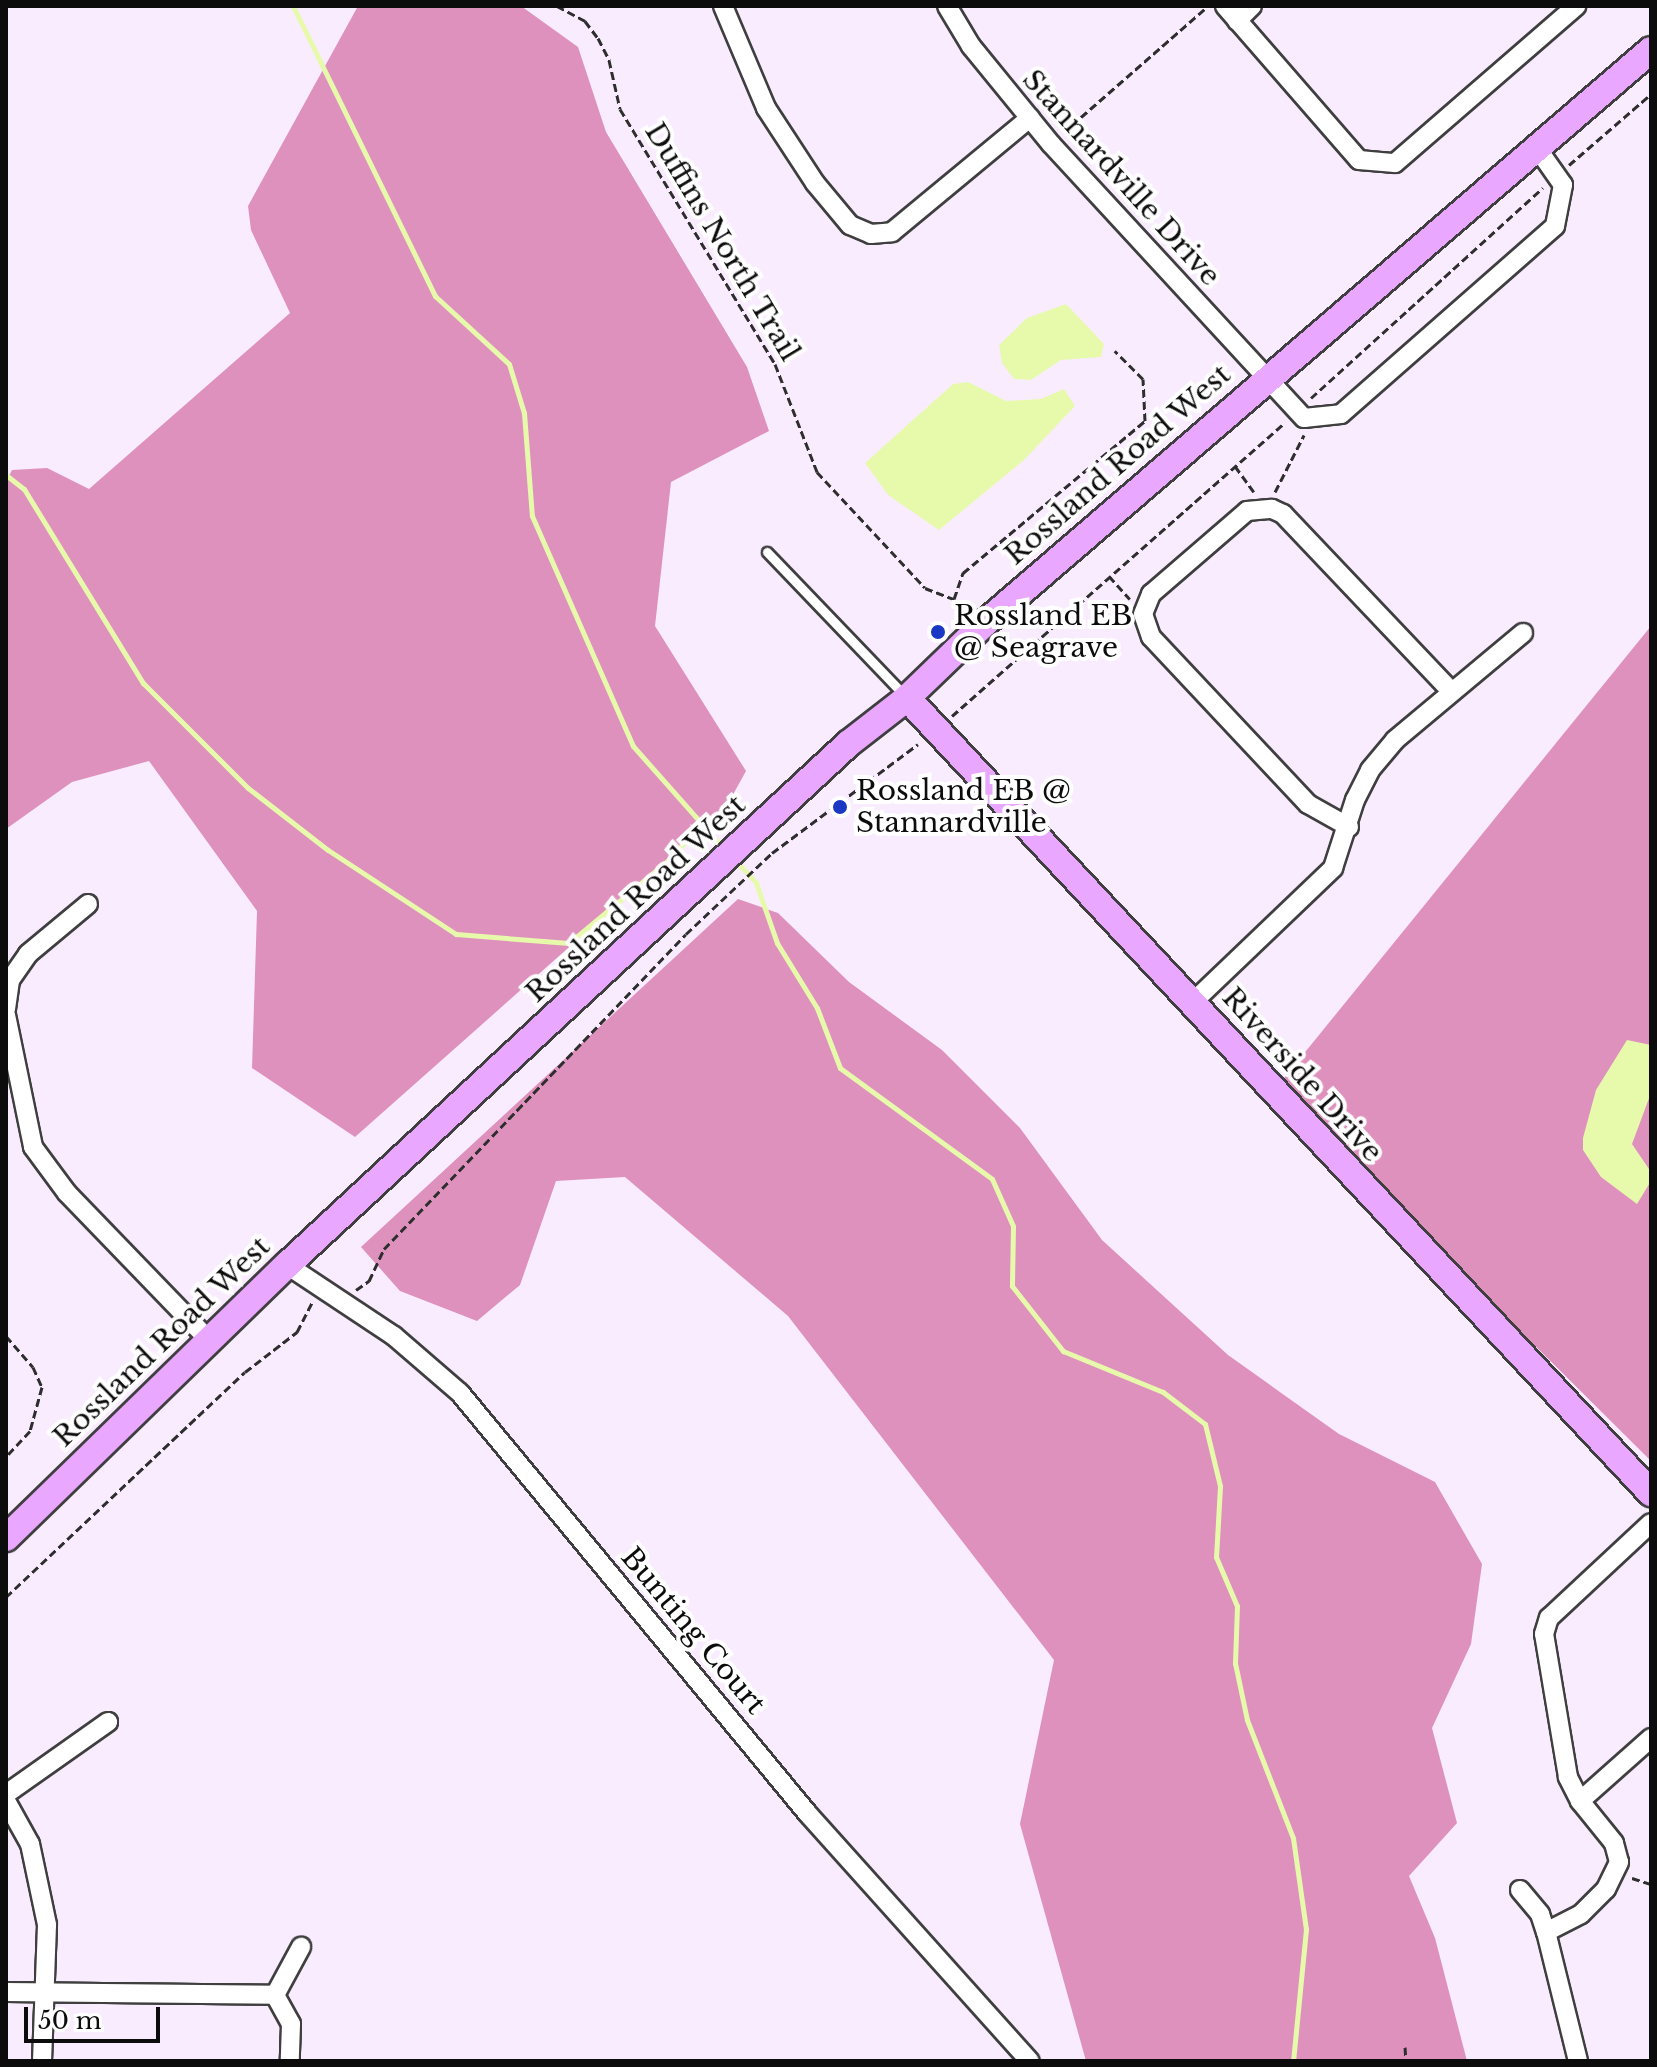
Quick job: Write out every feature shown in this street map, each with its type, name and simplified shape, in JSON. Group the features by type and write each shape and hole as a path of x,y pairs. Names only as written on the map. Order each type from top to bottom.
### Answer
{"main road":[{"name":"Rossland Road West","path":"6,1538 287,1265 848,744 907,698 986,622 1651,50"},
{"name":"Riverside Drive","path":"907,698 1651,1493"}],"street":[{"path":"723,6 766,108 824,194 850,225 871,234 892,232 1030,118"},
{"name":"Stannardville Drive","path":"947,6 971,46 1030,118 1264,380"},
{"path":"1252,6 1231,13 1359,160 1395,163 1576,6"},
{"path":"1313,417 1341,414 1555,226 1563,185 1537,148"},
{"name":"Rossland Road West","path":"1264,380 1296,413 1313,417"},
{"path":"1349,827 1308,804 1146,628 1143,614 1151,594 1247,511 1267,508 1283,514 1451,691"},
{"path":"1193,1002 1333,868 1370,770 1451,691 1523,633"},
{"path":"6,1009 10,980 28,954 88,904"},
{"path":"6,1015 33,1147 67,1193 209,1340"},
{"name":"Bunting Court","path":"287,1265 323,1292 394,1336 460,1393 808,1814 1030,2061"},
{"path":"1546,1932 1581,1914 1618,1873 1614,1843 1580,1801 1568,1777 1544,1634 1549,1618 1651,1523"},
{"path":"6,1794 108,1722"},
{"path":"1580,1801 1651,1738"},
{"path":"6,1801 30,1844 47,1925 42,2061"},
{"path":"1520,1890 1540,1914 1578,2061"},
{"path":"275,1995 301,1947"},
{"path":"6,1992 275,1995"},
{"path":"275,1995 291,2024 290,2061"}],"lane":[{"path":"767,552 907,698"}],"path":[{"name":"Duffins North Trail","path":"557,6 585,21 598,38 609,60 620,109 775,364 823,481 925,588 954,599 963,573 1145,421 1143,379 1115,351"},
{"path":"1072,125 1208,6"},
{"path":"1267,508 1313,417"},
{"path":"352,1293 369,1281 384,1249 686,934 772,853 935,731"},
{"path":"6,1597 245,1372 297,1332 323,1292"},
{"path":"6,1336 33,1367 42,1387 30,1431 6,1457"},
{"path":"1618,1873 1651,1884"},
{"path":"1405,2047 1406,2061"}],"shaded area":[{"path":"358,6 521,6 578,47 606,132 747,367 769,431 671,482 655,626 746,771 725,809 355,1137 252,1068 257,911 149,761 72,782 6,829 6,482 12,470 47,468 89,489 290,313 251,230 248,206"},
{"path":"1066,304 1104,344 1101,357 1061,360 1031,380 1014,379 1002,363 999,345 1027,318"},
{"path":"968,382 1006,401 1041,399 1064,389 1075,406 1024,460 939,530 888,495 865,463 953,384"},
{"path":"1651,626 1651,1461 1276,1088"},
{"path":"738,899 778,913 849,982 942,1050 1020,1128 1102,1240 1228,1355 1339,1434 1435,1482 1482,1564 1471,1644 1432,1728 1457,1823 1409,1876 1435,1938 1467,2061 1086,2061 1020,1824 1054,1660 788,1316 625,1177 556,1181 520,1285 477,1321 400,1291 361,1247"},
{"path":"1627,1040 1651,1045 1651,1093 1632,1144 1651,1172 1651,1181 1637,1204 1601,1177 1583,1150 1583,1138 1596,1090"}],"waterway":[{"path":"293,6 435,296 509,364 524,413 532,516 633,746 724,849"},
{"path":"6,475 24,489 143,683 248,788 328,850 456,934 569,943 672,857 700,824"},
{"path":"734,859 756,883 777,943 817,1008 840,1068 992,1179 1013,1226 1012,1286 1063,1351 1163,1392 1205,1424 1220,1486 1216,1557 1237,1606 1235,1663 1247,1720 1293,1838 1306,1929 1293,2061"}],"place":[{"name":"Rossland EB @ Seagrave","path":"938,632"},
{"name":"Rossland EB @ Stannardville","path":"840,807"}]}
